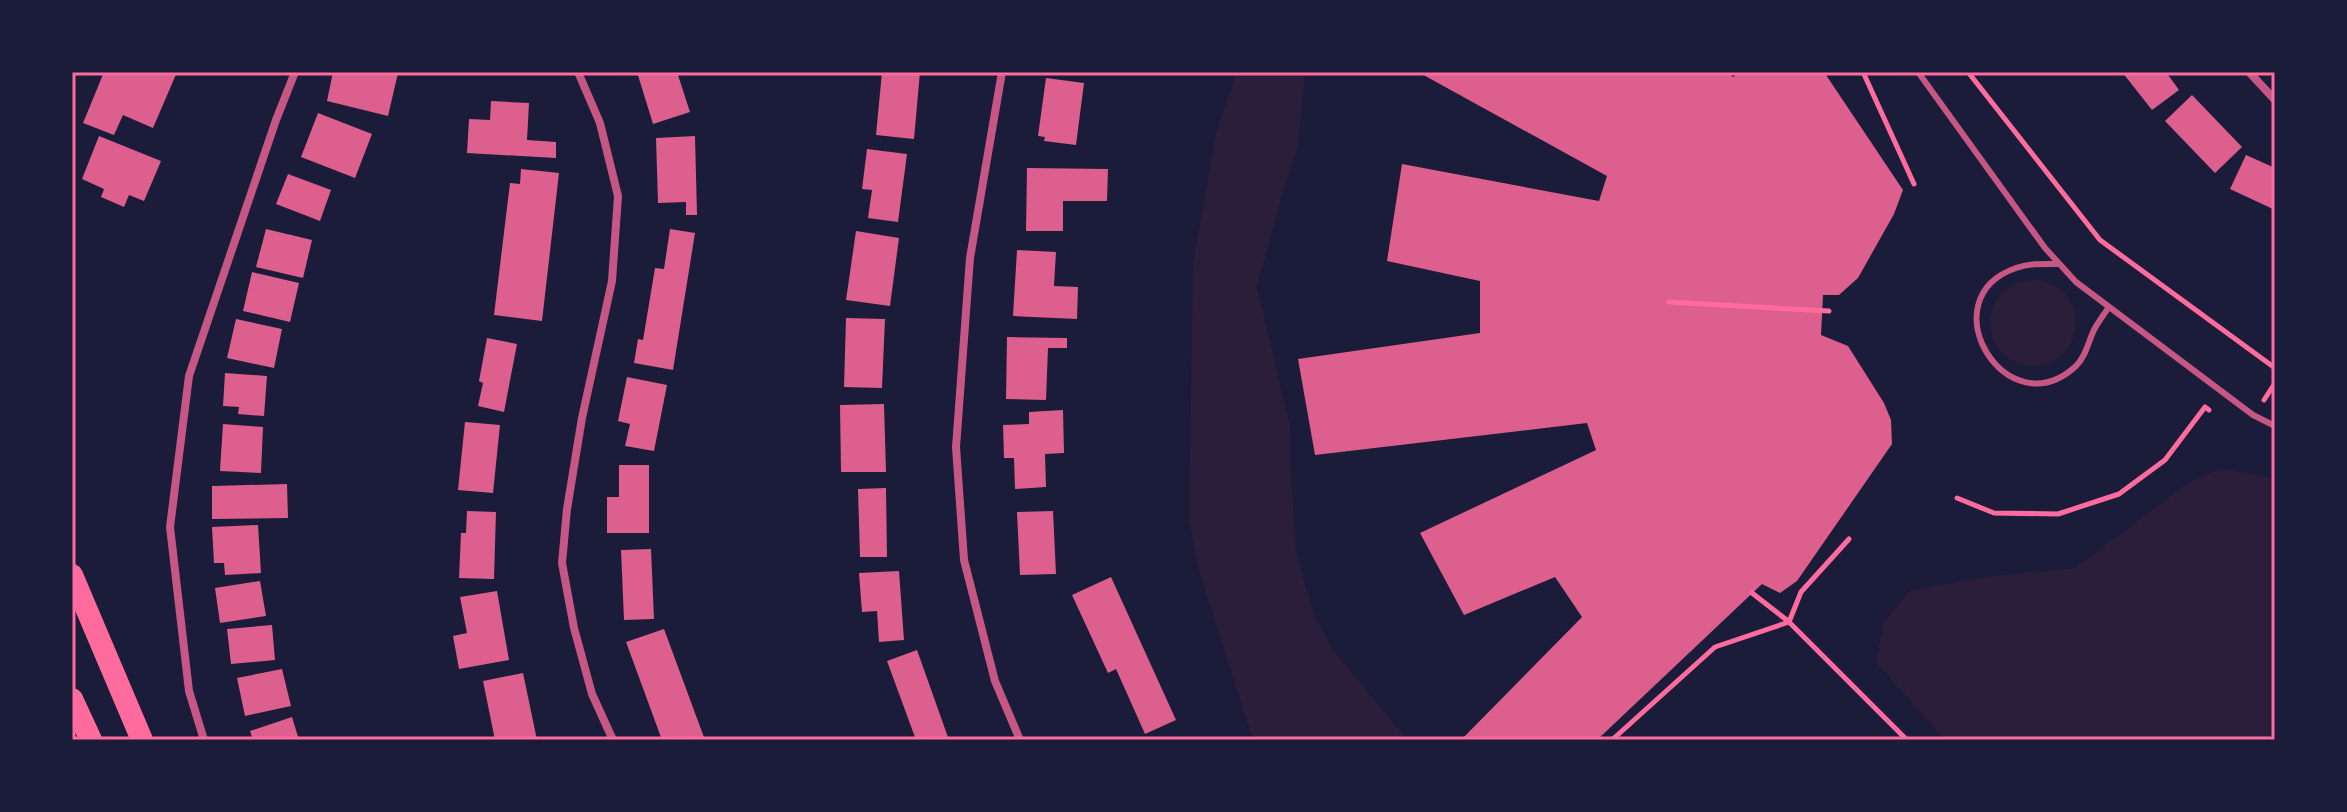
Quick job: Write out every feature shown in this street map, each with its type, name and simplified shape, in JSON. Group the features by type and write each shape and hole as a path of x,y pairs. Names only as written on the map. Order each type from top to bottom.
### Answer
{"highway":[{"path":"72,575 142,740"},
{"path":"72,699 91,740"}],"street":[{"path":"204,740 189,691 170,527 189,376 295,72"},
{"path":"578,72 600,123 618,196 612,281 582,418 567,509 562,563 574,628 592,694 613,740"},
{"path":"1002,72 970,258 956,447 964,560 995,681 1020,740"},
{"path":"2249,72 2275,100"}],"lane":[{"path":"1918,72 2059,264 2076,282 2253,415 2275,426"},
{"path":"2059,264 2017,267 2000,276 1987,289 1979,306 1976,325 1980,343 1989,359 2002,372 2021,380 2041,382 2060,377 2076,365 2088,349 2094,330 2109,307"}],"path":[{"path":"1873,72 1864,74 1914,184"},
{"path":"1968,72 2100,240 2275,368"},
{"path":"1669,302 1829,311"},
{"path":"1957,498 1994,513 2058,514 2119,494 2165,460 2205,407 2217,416"},
{"path":"1612,740 1715,647 1789,622 1801,592 1849,539"},
{"path":"1752,593 1789,622 1907,740"}],"shaded area":[{"path":"1237,72 1305,72 1298,147 1257,286 1290,427 1296,552 1314,615 1334,651 1408,740 1253,740 1198,568 1189,521 1193,263 1216,133"},
{"path":"2033,280 2057,287 2069,299 2076,323 2069,347 2057,359 2033,366 2009,359 1997,347 1990,323 1997,299 2009,287"},
{"path":"2222,468 2275,479 2275,740 1945,740 1876,662 1884,622 1910,590 1986,577 2075,568 2188,483"}],"building":[{"path":"104,72 177,72 153,128 123,115 114,135 83,123"},
{"path":"333,72 398,73 388,116 327,101"},
{"path":"637,72 677,72 690,112 653,124"},
{"path":"882,72 920,72 914,139 876,135"},
{"path":"1418,72 1728,72 1733,77 1740,72 1824,72 1903,190 1894,214 1858,278 1839,295 1823,295 1821,335 1848,346 1884,403 1891,420 1892,444 1797,581 1780,593 1762,584 1597,740 1461,740 1582,617 1555,577 1464,615 1420,533 1596,450 1587,423 1315,455 1298,359 1480,333 1480,281 1387,261 1402,164 1599,201 1607,176"},
{"path":"2122,72 2166,72 2179,90 2152,110"},
{"path":"1046,78 1084,83 1076,145 1044,141 1045,137 1038,136"},
{"path":"2192,95 2242,147 2215,173 2165,121"},
{"path":"491,101 529,103 527,140 556,142 556,158 467,153 469,119 490,120"},
{"path":"318,113 372,134 355,178 301,157"},
{"path":"99,136 161,161 144,201 129,195 124,207 101,197 104,189 82,179"},
{"path":"695,136 697,215 686,215 686,202 658,203 656,138"},
{"path":"867,149 907,154 898,222 868,218 872,190 862,189"},
{"path":"2246,155 2275,168 2275,210 2230,189"},
{"path":"1027,168 1108,169 1107,201 1063,201 1063,231 1026,231"},
{"path":"521,169 559,173 542,321 494,315 510,183 520,184"},
{"path":"288,174 331,190 320,221 276,204"},
{"path":"266,229 312,240 303,278 256,267"},
{"path":"670,229 695,233 673,370 634,363 638,339 643,340 655,268 664,269"},
{"path":"856,231 899,238 890,306 846,300"},
{"path":"1017,250 1056,252 1054,286 1078,287 1077,319 1013,316"},
{"path":"252,272 299,283 290,322 243,311"},
{"path":"846,318 885,319 882,388 844,387"},
{"path":"236,319 282,329 274,368 227,358"},
{"path":"1007,337 1067,338 1067,348 1048,348 1046,400 1006,399"},
{"path":"487,338 517,344 504,412 478,406"},
{"path":"225,373 267,376 264,416 238,414 239,407 223,406"},
{"path":"627,377 667,385 654,451 625,446 630,424 618,421"},
{"path":"884,404 886,472 841,472 840,405"},
{"path":"1063,410 1064,453 1045,454 1046,487 1015,489 1014,458 1004,458 1003,425 1029,424 1029,412"},
{"path":"465,422 500,425 493,493 458,490"},
{"path":"223,424 263,427 261,473 220,471"},
{"path":"619,465 649,465 649,533 607,533 607,497 619,497"},
{"path":"287,484 288,518 212,519 212,486"},
{"path":"886,488 887,557 860,557 858,489"},
{"path":"467,511 496,512 494,579 459,578 461,533 466,533"},
{"path":"1053,511 1056,574 1020,575 1017,512"},
{"path":"258,525 261,573 225,575 224,563 214,563 212,527"},
{"path":"651,549 654,619 624,620 621,550"},
{"path":"899,571 904,640 879,642 877,611 862,612 859,573"},
{"path":"1111,577 1176,720 1145,734 1116,669 1108,673 1072,595"},
{"path":"260,581 266,616 220,623 215,588"},
{"path":"497,591 509,660 459,669 453,636 467,633 460,597"},
{"path":"272,625 275,660 231,664 227,629"},
{"path":"664,629 705,740 662,740 626,642"},
{"path":"917,650 949,740 916,740 887,661"},
{"path":"282,669 291,706 245,716 237,678"},
{"path":"523,673 537,740 495,740 483,681"},
{"path":"292,717 299,740 253,740 250,731"}]}
